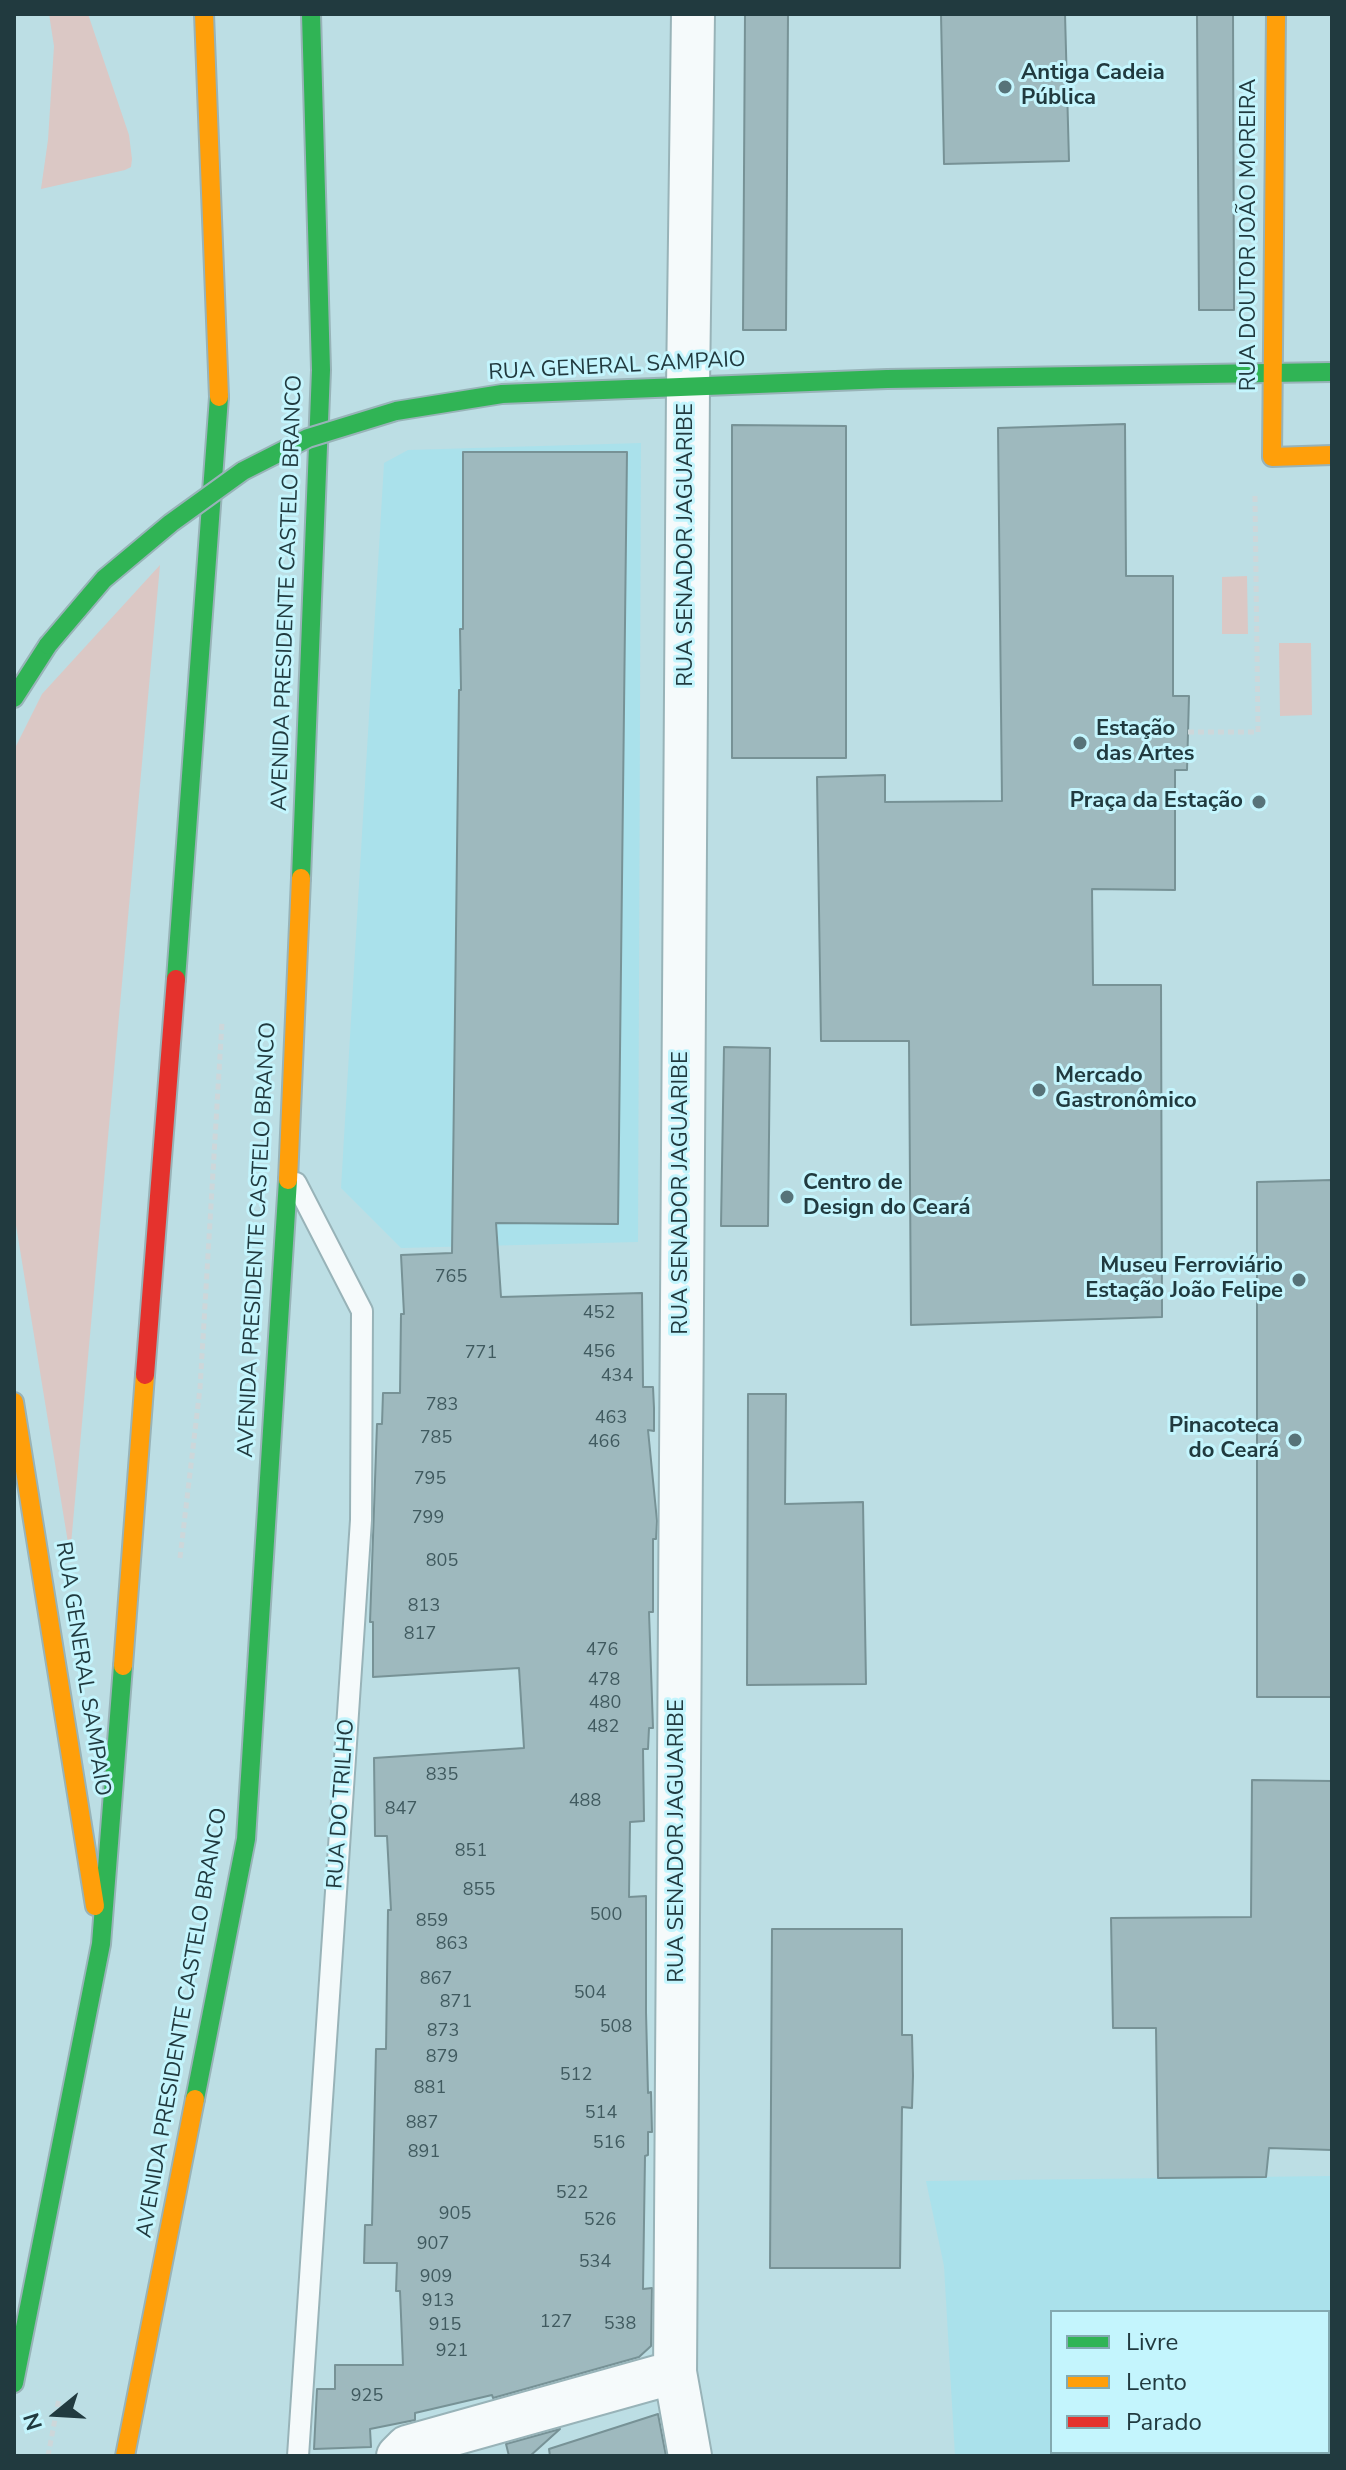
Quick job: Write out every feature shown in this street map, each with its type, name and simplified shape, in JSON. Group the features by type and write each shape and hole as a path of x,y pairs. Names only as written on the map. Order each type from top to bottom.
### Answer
{"main road":[{"path":"14,2383 101,1944 219,391 204,14"},
{"name":"AVENIDA PRESIDENTE CASTELO BRANCO","path":"125,2456 246,1839 289,1169 321,370 311,14"},
{"name":"RUA DOUTOR JOÃO MOREIRA","path":"1276,14 1272,457 1332,455"},
{"path":"321,370 331,76"},
{"name":"RUA GENERAL SAMPAIO","path":"14,698 48,645 104,579 171,523 243,471 308,438 396,411 502,394 688,386 1332,372"},
{"name":"RUA GENERAL SAMPAIO","path":"14,1402 101,1944"}],"street":[{"name":"RUA SENADOR JAGUARIBE","path":"690,2456 675,2372 693,14"},
{"path":"403,2451 675,2372"}],"lane":[{"name":"RUA DO TRILHO","path":"289,1169 362,1311 361,1520 298,2456"}],"path":[{"path":"1188,732 1258,732 1254,491"}],"shaded area":[{"path":"49,14 88,14 129,135 132,159 131,167 125,170 41,189 48,140 54,46"},
{"path":"641,443 638,1242 401,1248 341,1188 384,463 408,450"},
{"path":"160,565 70,1555 14,1213 14,750 42,694"},
{"path":"1247,576 1248,634 1222,634 1222,577"},
{"path":"1279,643 1311,643 1312,715 1280,716"},
{"path":"1332,2176 1332,2456 955,2456 944,2266 926,2181"}],"building":[{"path":"745,14 788,14 786,330 743,330"},
{"name":"Antiga Cadeia Pública","path":"941,14 1065,14 1069,161 944,164"},
{"path":"1197,14 1233,14 1234,310 1199,310"},
{"path":"1125,424 1126,576 1173,576 1173,696 1189,696 1187,770 1175,770 1175,890 1092,889 1093,985 1161,985 1162,1317 911,1325 909,1041 821,1041 817,777 885,775 885,802 1002,801 998,428"},
{"path":"732,425 846,426 846,758 732,758"},
{"path":"463,452 627,452 618,1224 496,1223 501,1297 642,1293 643,1387 653,1387 654,1431 648,1430 657,1521 656,1539 653,1539 653,1612 649,1612 653,1728 649,1728 648,1749 643,1749 644,1821 630,1822 629,1897 646,1896 648,2093 651,2092 652,2132 648,2132 648,2155 645,2156 643,2289 652,2288 651,2346 639,2357 493,2398 492,2395 415,2413 415,2420 370,2429 371,2447 314,2449 317,2389 335,2389 335,2365 403,2365 400,2291 396,2291 397,2263 364,2263 365,2225 372,2225 376,2049 386,2049 388,1910 391,1910 387,1836 375,1836 374,1758 524,1748 519,1668 373,1677 373,1622 370,1622 377,1424 382,1424 383,1393 400,1393 401,1314 404,1314 401,1255 452,1253 460,629 463,629"},
{"path":"724,1047 770,1048 768,1226 721,1226"},
{"name":"Pinacoteca do Ceará","path":"1332,1180 1332,1697 1257,1697 1257,1182"},
{"path":"748,1394 786,1394 785,1504 863,1502 866,1684 747,1685"},
{"path":"1252,1780 1332,1781 1332,2150 1269,2148 1266,2177 1158,2178 1156,2028 1113,2028 1111,1918 1251,1917"},
{"path":"772,1929 902,1929 902,2035 912,2035 913,2076 912,2108 902,2107 900,2268 770,2268"},
{"path":"658,2414 666,2456 550,2456 549,2449"},
{"path":"560,2429 530,2456 509,2456 506,2444"}],"traffic: fast":[{"path":"301,878 321,370 311,14"},
{"path":"577,391 887,379 1332,372"},
{"path":"48,645 104,579 171,523 243,471 308,438 396,411 502,394 577,391"},
{"path":"176,979 219,397"},
{"path":"14,698 48,645"},
{"path":"195,2099 246,1839 288,1180"},
{"path":"14,2383 101,1944 123,1666"}],"traffic: slow":[{"path":"204,14 219,397"},
{"path":"1276,14 1272,457 1332,455"},
{"path":"288,1180 301,878"},
{"path":"123,1666 145,1375"},
{"path":"14,1402 95,1906"},
{"path":"125,2456 195,2099"}],"traffic: jam":[{"path":"145,1375 176,979"}],"place":[{"name":"Antiga Cadeia Pública","path":"1005,87"},
{"name":"Estação das Artes","path":"1080,743"},
{"name":"Praça da Estação","path":"1259,802"},
{"name":"Mercado Gastronômico","path":"1039,1090"},
{"name":"Centro de Design do Ceará","path":"787,1197"},
{"name":"Museu Ferroviário Estação João Felipe","path":"1299,1280"},
{"name":"Pinacoteca do Ceará","path":"1295,1440"}]}
